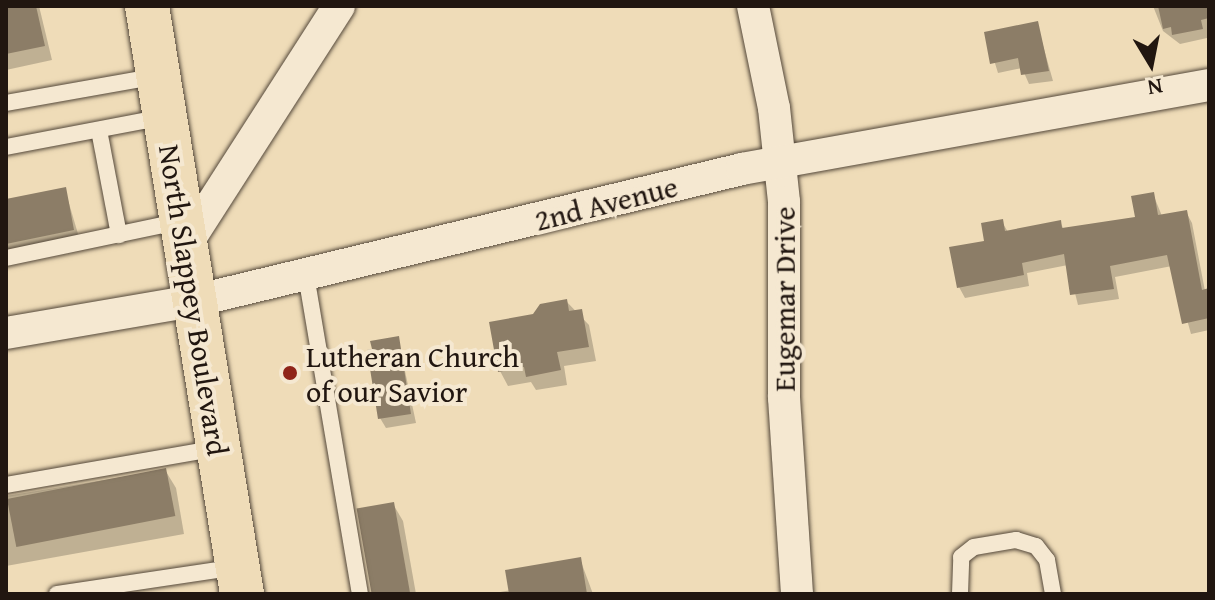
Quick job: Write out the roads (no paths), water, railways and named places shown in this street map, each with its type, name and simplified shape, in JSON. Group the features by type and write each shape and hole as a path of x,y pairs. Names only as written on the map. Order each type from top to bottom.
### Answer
{"main road":[{"name":"North Slappey Boulevard","path":"147,6 240,580"}],"street":[{"path":"183,233 339,6"},
{"name":"Eugemar Drive","path":"753,6 780,162 784,398 797,594"},
{"name":"2nd Avenue","path":"6,333 194,301 780,162 1209,85"}],"lane":[{"path":"6,103 161,96"},
{"path":"6,147 99,130 161,96"},
{"path":"99,130 119,235"},
{"path":"6,258 119,235 183,233"},
{"path":"306,275 360,594"},
{"path":"6,485 218,447"},
{"path":"960,594 961,557 974,547 1016,540 1036,546 1047,560 1053,594"},
{"path":"57,594 240,580"}],"place":[{"name":"Lutheran Church of our Savior","path":"290,373"}]}
